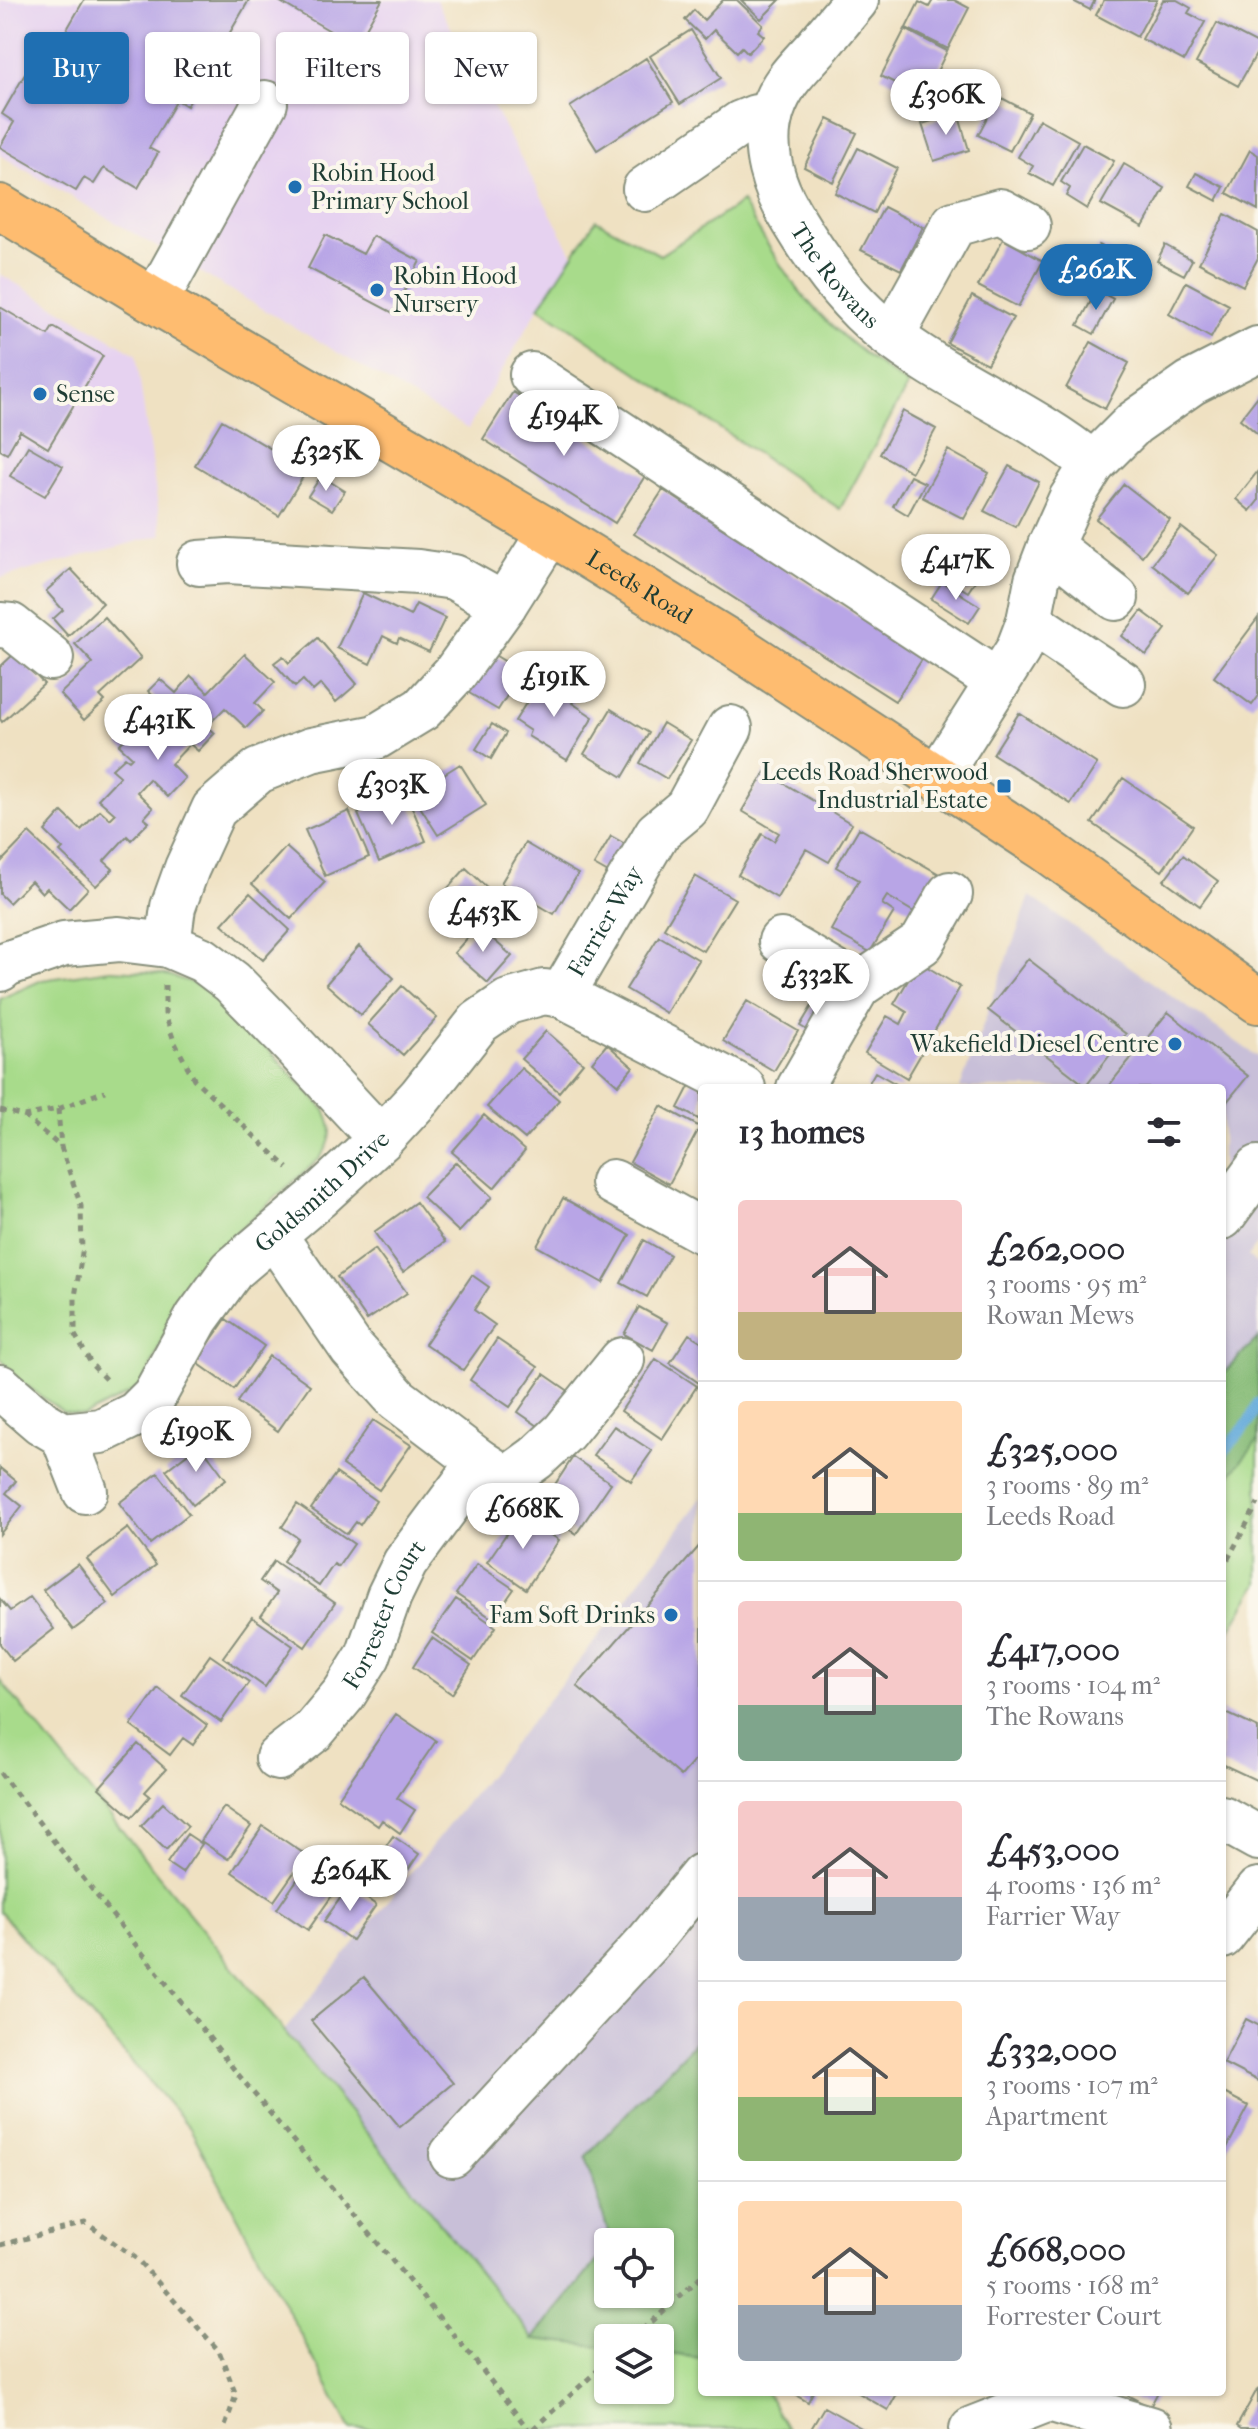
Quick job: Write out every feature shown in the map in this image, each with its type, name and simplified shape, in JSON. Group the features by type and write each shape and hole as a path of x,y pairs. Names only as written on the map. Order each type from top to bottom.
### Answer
{"main road":[{"name":"Leeds Road","path":"0,207 550,532 736,646 938,776 1256,997"}],"street":[{"name":"The Rowans","path":"856,0 788,78 770,118 767,143 772,177 787,209 813,253 844,293 892,336 1049,431 1093,464"},
{"path":"156,300 265,103"},
{"path":"645,189 741,123 756,117 770,118"},
{"path":"892,336 954,224 1000,211 1028,226"},
{"path":"938,776 1018,650 1029,621 1037,580 1050,546 1071,499 1093,464 1134,423 1191,383 1258,349"},
{"path":"532,375 998,682"},
{"path":"168,945 173,907 214,809 258,771 311,750 376,737 422,709 455,673 504,605 550,532"},
{"path":"1050,546 1116,598"},
{"path":"199,563 228,561 418,572 454,577 504,605"},
{"path":"1029,621 1123,684"},
{"path":"0,625 11,626 51,658"},
{"name":"Farrier Way","path":"381,1139 420,1097 479,1022 508,1002 544,992 562,995 657,833 687,808 730,728"},
{"path":"801,1084 858,986 922,943 950,894"},
{"name":"Goldsmith Drive","path":"0,969 6,964 64,944 119,939 168,945 203,960 232,982 381,1139 232,1270 212,1293 154,1396 136,1414 101,1431 63,1435"},
{"path":"781,941 858,986"},
{"path":"562,995 735,1084"},
{"path":"1226,1212 1258,1168"},
{"path":"613,1182 698,1229"},
{"path":"274,1235 352,1349 397,1399 494,1471"},
{"name":"Forrester Court","path":"278,1758 313,1731 344,1694 368,1656 389,1596 405,1563 494,1471 536,1458 564,1432 622,1360"},
{"path":"0,1387 41,1422 63,1435 85,1491"},
{"path":"1226,1820 1258,1838"},
{"path":"452,2155 649,1941 698,1881"},
{"path":"1226,1931 1258,1890"},
{"path":"972,2429 1049,2396 1150,2429"}],"path":[{"path":"168,945 165,1014 191,1081 274,1153 317,1198"},
{"path":"0,1110 24,1116 58,1109 105,1091"},
{"path":"58,1109 61,1147 81,1206 82,1253 75,1297 75,1335 92,1365 136,1414"},
{"path":"24,1116 61,1147"},
{"path":"1226,1563 1258,1503"},
{"path":"0,1773 237,2073 530,2429 594,2373"},
{"path":"0,2245 86,2223 137,2259 219,2351 236,2395 224,2429"},
{"path":"649,2324 698,2280"}],"shaded area":[{"name":"Robin Hood Primary School","path":"0,0 436,0 453,32 425,32 425,104 492,104 573,255 468,429 0,155"},
{"path":"0,274 136,354 162,535 0,578"},
{"path":"1030,896 1258,1057 1258,1243 1248,1256 1258,1265 1258,1338 1226,1371 1226,1084 961,1084"},
{"path":"698,1502 698,2039 586,2156 607,2228 594,2228 594,2265 533,2339 285,2030 593,1644"}],"green space":[{"path":"742,202 785,272 805,298 837,331 908,385 840,509 539,307 596,220 660,255"},
{"path":"110,970 185,980 226,1004 325,1110 331,1135 319,1159 192,1271 139,1389 84,1416 63,1412 19,1380 0,1358 0,999 42,980"},
{"path":"1258,1338 1258,1583 1226,1637 1226,1371"},
{"path":"1258,1338 1258,1440 1226,1480 1226,1371"},
{"path":"0,1680 533,2338 594,2265 594,2308 674,2308 674,2228 607,2228 586,2156 698,2039 698,2396 768,2396 787,2429 351,2429 190,2128 0,1912"},
{"path":"698,2039 698,2358 674,2355 674,2324 594,2324 594,2346 533,2339 594,2265 594,2308 674,2308 674,2228 607,2228 586,2156"}],"building":[{"path":"84,0 249,0 230,32 145,32 145,104 175,104 149,148 158,153 138,188 104,168 94,184 84,178 76,191 0,147 14,122 2,114 24,76 24,104 129,104 129,32 65,32"},
{"path":"277,0 382,0 364,32 332,32"},
{"path":"723,0 737,0 763,25 758,31 764,36 748,53 742,47 737,52 714,30 705,39 685,20 694,10 704,20"},
{"path":"741,0 780,0 761,19"},
{"path":"933,0 954,0 969,8 948,49 906,28 919,2 929,7"},
{"path":"1071,0 1095,0 1090,10"},
{"path":"1104,0 1157,0 1137,37 1096,15"},
{"path":"1163,0 1177,0 1191,8 1188,13 1205,22 1184,61 1142,39"},
{"path":"1217,23 1258,44 1258,51 1238,86 1196,63"},
{"path":"905,29 947,51 924,98 881,76"},
{"path":"691,30 721,78 680,104 650,56"},
{"path":"646,58 673,102 597,150 570,107"},
{"path":"998,96 1030,113 1010,151 978,135"},
{"path":"958,113 969,150 934,161 922,124"},
{"path":"828,119 857,133 833,182 804,167"},
{"path":"1039,119 1078,141 1053,186 1029,173 1033,166 1018,157"},
{"path":"1083,144 1114,161 1087,209 1066,196 1070,188 1061,182"},
{"path":"858,148 897,168 874,213 835,193"},
{"path":"1250,150 1258,155 1258,210 1227,193"},
{"path":"1124,164 1165,188 1143,227 1101,204"},
{"path":"1196,173 1224,187 1217,201 1189,186"},
{"path":"884,207 923,227 901,270 861,250"},
{"path":"1225,214 1258,232 1258,258 1243,286 1199,263"},
{"name":"Robin Hood Nursery","path":"325,235 363,254 373,236 420,261 393,313 308,268"},
{"path":"1003,239 1043,261 1018,307 978,286"},
{"path":"1099,245 1128,260 1111,290 1083,275"},
{"path":"1165,245 1192,260 1184,275 1157,261"},
{"path":"1186,282 1229,305 1211,338 1169,314"},
{"path":"1097,290 1113,299 1094,334 1078,325"},
{"path":"972,296 1013,318 987,364 947,343"},
{"name":"Sense","path":"0,307 48,335 53,327 103,356 48,448 20,431 7,454 0,450"},
{"path":"1091,342 1129,363 1105,409 1066,388"},
{"path":"513,392 645,476 615,523 483,439"},
{"path":"1258,396 1258,434 1240,419"},
{"path":"903,411 936,429 912,472 880,454"},
{"path":"222,420 307,470 279,516 195,465"},
{"path":"28,446 63,466 45,496 10,476"},
{"path":"948,450 989,473 964,519 922,497"},
{"path":"1009,466 1039,482 1016,527 984,511"},
{"path":"1258,471 1258,501 1250,511 1236,499"},
{"path":"321,476 345,491 332,510 308,496"},
{"path":"910,476 925,483 908,515 893,506"},
{"path":"1124,484 1170,520 1142,556 1096,519"},
{"path":"663,490 923,658 895,701 634,534"},
{"path":"1181,527 1218,555 1188,593 1152,564"},
{"path":"950,560 977,578 968,592 941,575"},
{"path":"71,569 103,603 68,636 53,619 63,610 46,591"},
{"path":"942,582 980,606 969,623 931,599"},
{"path":"363,593 410,616 416,604 445,618 429,652 399,638 397,643 383,636 370,664 337,648"},
{"path":"1142,611 1166,629 1146,655 1122,636"},
{"path":"104,617 141,658 100,696 105,701 84,720 60,694 93,663 75,644"},
{"path":"1258,618 1258,697 1252,705 1214,677"},
{"path":"318,638 357,684 336,702 321,684 313,691 303,680 295,687 274,663 283,656 289,663"},
{"path":"15,653 44,684 2,722 0,667"},
{"path":"245,654 275,682 255,703 263,711 246,728 225,708 207,726 215,733 198,751 190,744 171,764 185,778 167,797 149,779 137,792 153,808 144,818 149,822 131,840 127,836 104,861 113,869 96,886 60,852 63,849 45,831 62,812 81,830 100,810 110,819 115,814 98,799 120,776 112,769 125,757 129,760 132,757 119,745 141,722 154,735 167,721 157,712 163,706 148,691 160,679 176,693 191,676 208,692"},
{"path":"493,654 522,672 498,710 469,693"},
{"path":"542,677 576,697 572,703 593,717 567,760 528,736 530,731 515,721"},
{"path":"611,709 649,733 623,777 584,754"},
{"path":"1019,713 1097,764 1071,804 993,754"},
{"path":"663,723 691,740 667,779 640,763"},
{"path":"492,724 506,733 491,759 476,749"},
{"path":"460,764 486,805 438,835 412,794"},
{"path":"765,772 852,824 829,862 806,849 777,898 738,875 762,834 774,841 779,833 742,811"},
{"path":"1123,778 1193,826 1162,871 1092,823"},
{"path":"406,793 426,841 379,862 358,814"},
{"path":"349,811 369,857 325,876 305,830"},
{"path":"859,828 946,878 924,918 887,896 882,904 894,912 870,952 831,930 859,880 836,867"},
{"path":"29,833 88,889 69,909 47,888 42,893 31,881 9,903 0,894 0,863"},
{"path":"611,836 627,845 610,874 594,865"},
{"path":"525,843 578,874 554,914 501,883"},
{"path":"286,847 325,882 291,919 252,884"},
{"path":"1183,855 1218,881 1200,906 1164,880"},
{"path":"466,868 491,891 466,919 441,896"},
{"path":"695,876 735,899 703,951 664,928"},
{"path":"250,893 290,930 263,960 222,924"},
{"path":"478,926 512,956 488,983 454,953"},
{"path":"659,936 699,960 666,1013 626,989"},
{"path":"359,946 394,978 361,1015 326,984"},
{"path":"1028,959 1126,1034 1088,1084 1083,1084 988,1010"},
{"path":"919,962 960,987 907,1078 865,1053 887,1016 901,1024 907,1012 894,1004"},
{"path":"402,986 437,1018 403,1055 368,1024"},
{"path":"816,999 833,1008 816,1035 800,1026"},
{"path":"747,1001 798,1031 774,1071 723,1041"},
{"name":"Wakefield Diesel Centre","path":"1168,1012 1248,1076 1226,1103 1226,1084 1110,1084"},
{"path":"546,1031 583,1063 559,1092 521,1059"},
{"path":"607,1044 633,1067 618,1085 592,1062"},
{"path":"521,1068 559,1100 525,1139 487,1107"},
{"path":"875,1072 896,1084 868,1084"},
{"path":"694,1077 699,1084 698,1119 678,1108"},
{"path":"661,1106 698,1126 669,1184 630,1162"},
{"path":"484,1115 525,1151 494,1188 452,1152"},
{"path":"456,1162 492,1197 459,1232 422,1197"},
{"path":"563,1198 630,1235 603,1283 537,1246"},
{"path":"416,1202 445,1242 403,1272 374,1232"},
{"path":"644,1240 670,1255 647,1297 621,1283"},
{"path":"375,1249 407,1293 367,1320 337,1277"},
{"path":"472,1275 489,1287 474,1310 495,1325 463,1370 425,1344"},
{"path":"639,1307 668,1323 653,1350 624,1334"},
{"path":"226,1319 264,1346 234,1389 196,1362"},
{"path":"689,1334 698,1340 698,1382 670,1363"},
{"path":"497,1339 538,1367 510,1407 470,1380"},
{"path":"269,1356 310,1385 278,1431 237,1402"},
{"path":"656,1359 697,1386 662,1439 621,1411"},
{"path":"544,1374 570,1392 544,1430 518,1412"},
{"path":"373,1420 411,1445 379,1490 342,1465"},
{"path":"614,1426 652,1451 631,1481 593,1455"},
{"path":"200,1444 226,1479 193,1505 166,1470"},
{"path":"573,1457 611,1483 576,1534 539,1509"},
{"path":"0,1468 16,1481 6,1493 22,1506 0,1534"},
{"path":"158,1473 189,1514 150,1544 119,1503"},
{"path":"336,1473 376,1501 360,1525 356,1522 347,1534 311,1509"},
{"path":"297,1504 354,1544 338,1567 334,1564 319,1586 283,1561 298,1538 282,1527"},
{"path":"520,1514 559,1540 526,1589 487,1562"},
{"path":"128,1528 156,1565 115,1597 87,1559"},
{"name":"Fam Soft Drinks","path":"698,1548 698,1757 681,1776 577,1686"},
{"path":"274,1561 335,1603 305,1647 261,1616 277,1593 260,1581"},
{"path":"78,1564 108,1604 73,1630 43,1590"},
{"path":"477,1564 514,1589 493,1619 456,1594"},
{"path":"30,1597 54,1629 13,1661 0,1644 0,1599 10,1611"},
{"path":"456,1599 496,1627 473,1661 432,1633"},
{"path":"252,1617 293,1646 265,1687 223,1657"},
{"path":"432,1638 471,1665 452,1694 413,1667"},
{"path":"210,1655 249,1682 221,1722 182,1695"},
{"path":"158,1688 207,1725 193,1745 183,1738 170,1755 131,1726"},
{"path":"1226,1713 1258,1728 1258,1781 1226,1766"},
{"path":"396,1714 436,1741 397,1798 415,1810 400,1833 382,1820 378,1826 338,1798"},
{"path":"138,1744 166,1769 145,1792 150,1796 132,1817 99,1788"},
{"path":"163,1803 188,1826 166,1850 141,1826"},
{"path":"224,1807 251,1826 228,1859 201,1841"},
{"path":"263,1826 306,1855 274,1901 232,1872"},
{"path":"187,1834 202,1844 182,1873 167,1863"},
{"path":"393,1836 419,1854 401,1880 375,1862"},
{"path":"312,1858 333,1872 325,1882 336,1890 308,1930 277,1909"},
{"path":"349,1886 376,1905 352,1940 324,1921"},
{"path":"364,1977 453,2083 400,2127 311,2021"},
{"path":"1246,2019 1258,2025 1258,2081 1226,2065 1226,2057"},
{"path":"1226,2094 1249,2106 1226,2149"},
{"path":"1258,2388 1258,2429 1241,2429 1237,2426"},
{"path":"797,2396 811,2396 808,2402"},
{"path":"864,2396 896,2396 888,2410"},
{"path":"1129,2396 1156,2396 1150,2407"},
{"path":"824,2407 863,2429 811,2429"}],"waterway":[{"path":"1226,1449 1249,1422 1258,1403"}],"place":[{"name":"Robin Hood Primary School","path":"295,187"},
{"name":"Robin Hood Nursery","path":"377,290"},
{"name":"Sense","path":"40,394"},
{"name":"Leeds Road Sherwood Industrial Estate","path":"1004,786"},
{"name":"Wakefield Diesel Centre","path":"1175,1044"},
{"name":"Fam Soft Drinks","path":"671,1615"}]}
